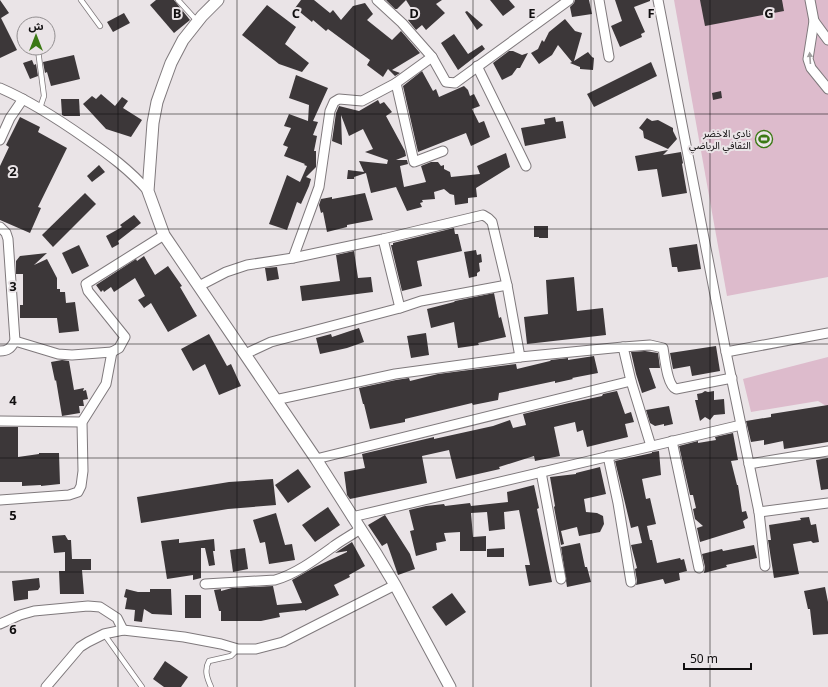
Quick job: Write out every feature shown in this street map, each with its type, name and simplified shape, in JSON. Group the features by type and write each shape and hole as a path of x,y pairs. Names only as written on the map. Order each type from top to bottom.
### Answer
{"street":[{"path":"148,191 153,123 157,102 172,63 183,40 197,22 218,0"},
{"path":"377,0 402,23 432,57 446,82 450,84 455,83 569,0"},
{"path":"599,0 610,57"},
{"path":"658,0 726,352 759,512 765,566"},
{"path":"810,0 814,21 808,59 811,68 828,89"},
{"path":"814,21 828,40"},
{"path":"293,258 319,187 331,106 339,99 362,101 396,82 432,57"},
{"path":"477,66 526,166"},
{"path":"396,82 414,162 443,151"},
{"path":"2,92 23,99 58,120 105,152 136,177 148,191 164,235 316,459 395,585 450,687"},
{"path":"0,140 10,118 23,99"},
{"path":"199,286 226,272 247,265 293,258 383,239 483,215 492,222 508,285 520,357"},
{"path":"0,227 6,233 8,239 15,341 10,349 0,352"},
{"path":"15,341 58,354 72,355 112,352 120,348 125,336 88,291 86,284 164,235"},
{"path":"383,239 400,308"},
{"path":"245,354 271,342 400,308 421,301 508,285"},
{"path":"726,352 828,333"},
{"path":"275,400 395,374 520,357 623,346 650,345 663,348 666,368 672,386 676,389 732,378"},
{"path":"623,346 631,381 651,446"},
{"path":"0,500 69,495 78,492 81,486 83,471 82,422 106,384 112,352"},
{"path":"316,459 631,381"},
{"path":"0,421 82,422"},
{"path":"352,517 741,425"},
{"path":"672,441 699,568"},
{"path":"749,464 828,451"},
{"path":"608,456 632,582"},
{"path":"541,472 561,579"},
{"path":"759,512 828,503"},
{"path":"205,584 275,580 283,578 326,553 333,546 360,529"},
{"path":"46,687 80,648 104,634 123,630 184,637 238,648 256,649 283,642 395,585"},
{"path":"0,624 20,615 34,611 88,606 100,607 117,618 123,630"}],"lane":[{"path":"81,0 100,26"},
{"path":"178,0 197,22"},
{"path":"39,56 44,96 40,108"},
{"path":"104,634 142,687"},
{"path":"211,687 207,678 206,666 209,661 231,656 238,648"}],"shaded area":[{"name":"نادي الاخضر الثقافي الرياضي","path":"674,0 828,0 828,277 727,296"},
{"path":"828,357 828,407 818,401 751,412 743,379"}],"building":[{"path":"0,0 9,13 1,18 16,50 0,58"},
{"path":"156,0 174,0 190,20 174,33 150,5"},
{"path":"301,0 314,0 330,13 333,10 341,20 353,6 365,3 373,14 367,20 392,40 401,31 420,53 392,70 400,73 395,76 388,69 383,77 367,65 370,60 328,29 326,31 313,20 312,22 295,8"},
{"path":"386,0 406,0 397,9 395,9"},
{"path":"406,0 442,0 436,4 445,13 426,30 422,25 416,30 408,20 416,16"},
{"path":"490,0 509,0 515,7 503,16"},
{"path":"575,0 589,0 592,14 572,17 570,7"},
{"path":"615,0 650,0 634,7 645,32 641,34 642,37 620,47 611,26 622,21"},
{"path":"700,0 782,0 784,11 705,26"},
{"path":"267,5 296,27 285,44 309,63 302,72 279,64 242,35"},
{"path":"467,11 483,25 477,30 465,12"},
{"path":"124,13 130,23 113,32 107,22"},
{"path":"565,19 575,31 582,33 574,61 588,52 594,58 593,70 580,69 580,67 570,63 572,62 558,45 552,55 539,64 531,53 538,49 542,40 544,42 549,32"},
{"path":"454,34 468,54 482,45 485,49 458,70 441,43"},
{"path":"509,51 522,55 528,53 520,68 517,68 512,75 502,80 493,63"},
{"path":"74,55 80,79 51,86 47,72 45,73 43,62"},
{"path":"32,60 34,65 36,64 38,76 30,79 23,63"},
{"path":"651,62 657,76 594,107 587,94"},
{"path":"422,71 433,91 436,89 439,97 464,86 468,90 470,96 474,94 480,106 472,109 479,123 484,121 490,137 471,146 466,133 418,152 403,86"},
{"path":"296,75 328,88 313,121 318,122 313,135 317,136 314,151 316,151 316,167 306,177 311,179 309,186 301,204 297,202 287,230 269,224 287,175 300,182 307,166 284,156 288,147 283,145 291,128 284,126 289,114 308,121 309,105 289,98"},
{"path":"721,91 722,98 713,100 712,93"},
{"path":"101,94 115,106 122,97 128,101 123,108 142,120 131,137 106,129 83,104 92,96 96,99"},
{"path":"61,99 79,99 80,116 62,115"},
{"path":"378,100 380,104 384,102 392,112 386,116 405,151 406,156 396,160 407,160 408,164 400,166 404,187 426,182 421,166 431,162 438,162 441,166 444,165 444,169 450,172 451,177 480,174 477,166 506,153 510,167 476,188 477,197 468,198 468,203 455,205 454,195 450,194 444,189 434,192 435,199 422,200 423,202 420,203 422,207 407,211 396,187 371,193 366,173 354,177 354,179 347,179 348,170 364,172 359,161 387,164 388,160 365,152 373,149 363,129 349,136 341,115 342,145 332,141 336,113 339,106 359,111"},
{"path":"20,117 40,127 38,132 67,148 38,207 41,208 30,233 0,220 0,166 9,147 6,145"},
{"path":"555,117 556,122 563,121 566,138 525,146 521,128 545,124 544,119"},
{"path":"647,118 652,121 658,120 673,128 677,139 668,149 644,138 643,131 639,128"},
{"path":"668,150 663,155 681,152 687,193 662,197 657,169 638,171 635,156"},
{"path":"99,165 105,172 92,182 87,176"},
{"path":"85,193 96,204 53,247 42,235"},
{"path":"365,193 373,220 347,225 347,227 327,232 323,212 321,213 319,205 321,199 332,197 332,199"},
{"path":"134,215 141,223 118,241 119,244 112,248 106,236 122,227 120,225"},
{"path":"534,226 548,226 548,238 534,237"},
{"path":"454,228 455,234 458,234 462,251 417,261 422,286 402,291 391,245 393,245 393,243"},
{"path":"697,244 701,269 678,272 677,267 672,267 669,248"},
{"path":"79,245 89,266 72,274 62,253"},
{"path":"476,250 477,255 481,254 482,262 479,263 480,271 477,273 477,276 469,278 464,252"},
{"path":"354,251 358,278 371,277 373,292 302,301 300,286 340,281 336,255"},
{"path":"47,253 34,265 47,259 57,278 57,289 60,289 60,292 65,292 66,303 75,302 79,331 59,333 57,318 20,318 20,305 23,305 23,274 16,274 16,261 20,256"},
{"path":"144,256 155,275 168,266 182,286 180,287 197,316 168,332 151,303 144,308 138,300 145,296 135,278 114,292 111,287 104,292 103,290 101,292 96,285 136,259 137,261"},
{"path":"277,267 279,279 267,281 265,268"},
{"path":"574,277 577,311 603,308 606,335 527,344 524,317 548,314 546,280"},
{"path":"494,293 499,318 501,317 506,337 478,343 479,345 458,348 454,322 431,328 427,309 455,301"},
{"path":"359,328 364,342 347,348 320,354 316,338 331,334 332,337"},
{"path":"426,333 429,355 411,358 407,336"},
{"path":"209,334 227,366 231,364 241,386 219,395 205,364 193,371 181,349"},
{"path":"716,346 720,371 692,376 690,366 673,369 670,353"},
{"path":"645,351 658,353 660,368 649,368 656,388 642,393 631,352"},
{"path":"594,356 598,373 555,383 555,381 499,393 498,400 473,405 472,403 405,419 405,422 370,429 359,388 409,378 410,381 438,374 516,364 517,369 551,360 568,358 568,360"},
{"path":"62,360 69,361 74,390 84,388 83,391 86,390 88,399 83,400 84,406 79,406 80,413 62,416 56,380 55,381 51,362"},
{"path":"617,391 625,414 631,412 634,422 625,424 628,437 587,447 583,430 577,432 575,422 554,427 560,456 535,461 534,456 499,467 500,469 456,479 449,450 422,456 427,483 350,499 347,495 344,472 365,468 362,454 434,437 434,439 493,426 510,420 513,428 526,425 523,414 602,396 603,394"},
{"path":"705,391 714,391 714,400 724,399 725,414 714,415 710,420 705,417 700,421 695,400 698,400 697,394"},
{"path":"828,405 828,442 784,449 783,441 764,445 764,440 751,442 746,421 771,417 771,414"},
{"path":"669,406 673,424 655,426 650,423 646,410"},
{"path":"0,427 18,427 18,457 39,453 59,453 60,484 22,486 22,482 0,482"},
{"path":"733,433 738,460 731,461 738,485 742,512 746,511 748,518 743,521 745,528 700,542 697,528 703,526 695,519 693,509 696,508 693,495 690,495 679,446 698,441 698,443 716,440 715,437"},
{"path":"659,451 661,475 642,479 646,499 650,498 656,524 647,526 650,540 652,540 657,563 680,558 681,560 684,559 687,571 679,573 680,580 665,584 663,579 636,585 637,581 635,569 637,568 631,545 642,543 638,526 631,528 615,461"},
{"path":"828,458 828,489 821,490 816,460"},
{"path":"600,467 606,494 584,499 586,512 597,513 603,516 604,524 600,532 579,536 577,527 561,531 564,544 561,545 550,477 576,474"},
{"path":"298,469 311,487 288,503 275,485"},
{"path":"273,479 276,505 228,509 141,523 137,497 229,482"},
{"path":"534,485 539,508 537,509 552,582 529,586 525,565 530,565 519,510 504,512 505,529 489,531 487,512 471,513 473,537 486,536 486,551 460,551 460,532 444,533 446,541 436,543 437,550 416,556 410,531 414,530 409,510 444,504 445,506 470,503 471,506 508,502 507,492"},
{"path":"328,507 340,525 315,542 302,525"},
{"path":"276,513 285,545 292,544 295,560 269,564 265,542 260,543 253,520"},
{"path":"385,515 410,554 415,569 398,575 387,543 382,546 368,525"},
{"path":"809,517 811,525 816,524 819,542 813,543 811,541 793,544 799,574 774,578 768,540 771,540 769,525 801,520 800,518"},
{"path":"65,535 68,540 71,540 72,559 91,559 91,570 82,570 84,594 60,594 59,571 65,571 65,552 54,553 52,536"},
{"path":"179,539 179,543 214,539 215,551 213,551 215,565 209,566 205,548 201,548 201,578 193,580 193,575 167,579 161,541"},
{"path":"352,542 365,566 349,575 350,577 334,585 339,595 305,611 279,613 280,617 261,621 221,621 221,611 219,611 214,590 221,589 221,591 232,588 273,586 277,605 302,603 292,580 347,552 335,553"},
{"path":"580,543 585,567 587,567 591,582 567,587 561,547"},
{"path":"754,545 757,558 726,565 727,567 704,573 705,567 702,554 722,549 723,551"},
{"path":"245,548 248,569 233,572 230,550"},
{"path":"504,548 504,557 487,557 487,549"},
{"path":"39,578 40,587 38,590 28,591 28,599 14,601 12,581"},
{"path":"825,587 828,602 828,634 813,635 810,609 808,609 804,591"},
{"path":"126,589 138,592 150,592 150,589 171,589 172,615 152,614 144,609 142,622 134,621 135,610 125,609 127,598 124,597"},
{"path":"452,593 466,612 446,626 432,607"},
{"path":"185,595 201,595 201,618 185,618"},
{"path":"165,661 188,677 181,687 164,687 153,679"}],"place":[{"name":"نادي الاخضر الثقافي الرياضي","path":"764,139"}]}
